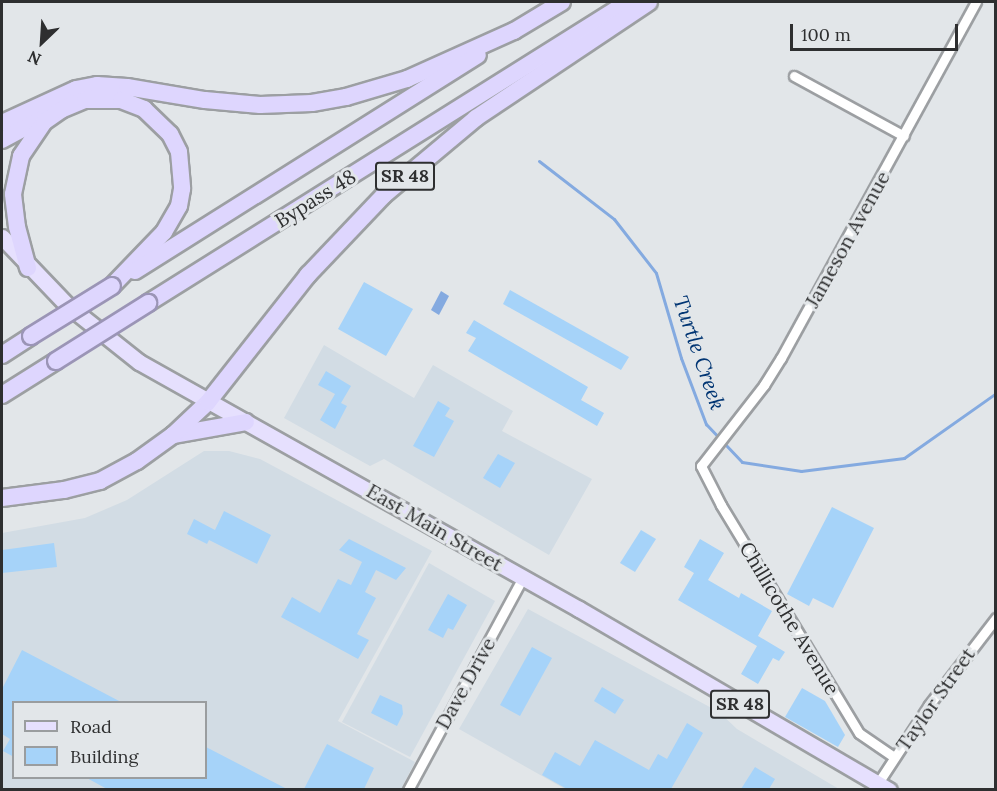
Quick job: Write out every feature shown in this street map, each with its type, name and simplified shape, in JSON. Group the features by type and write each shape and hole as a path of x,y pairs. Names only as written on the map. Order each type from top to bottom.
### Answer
{"highway":[{"path":"2,123 76,89 97,85 260,105 312,103 346,97 407,79 514,32 562,2"},
{"name":"Bypass 48","path":"2,395 628,2"},
{"name":"SR 48","path":"208,402 308,275 384,195 476,118 649,2"},
{"name":"Bypass 48","path":"2,355 514,32"},
{"path":"2,140 76,103 96,99 133,104 155,118 170,134 179,152 182,189 172,219 159,237 112,286"},
{"path":"28,268 14,210 13,194 17,169 36,132 44,122 61,110"},
{"path":"2,498 64,490 100,481 137,461 172,435 208,402"},
{"path":"172,435 246,422"}],"main road":[{"name":"East Main Street","path":"2,237 28,268 111,342 139,362 523,577 883,786"}],"street":[{"name":"Jameson Avenue","path":"701,466 764,385 781,358 976,2"},
{"path":"794,76 903,136"},
{"name":"Chillicothe Avenue","path":"701,466 720,505 859,733 894,757"},
{"name":"Dave Drive","path":"408,789 523,577"},
{"name":"Taylor Street","path":"883,786 894,757 988,625 996,618"}],"shaded area":[{"path":"324,345 414,398 433,365 513,411 502,431 592,479 549,555 384,459 370,466 284,418"},
{"path":"204,451 229,451 260,459 432,551 338,721 415,762 401,789 2,790 2,533 85,518 127,500"},
{"path":"429,563 495,601 410,757 342,722"},
{"path":"528,609 719,712 737,729 839,789 565,789 459,729"}],"water":[{"path":"441,291 449,296 439,315 431,310"}],"building":[{"path":"364,282 413,309 386,356 338,329"},
{"path":"510,290 629,357 621,370 503,304"},
{"path":"474,320 588,387 581,400 604,413 597,426 468,351 476,338 466,333"},
{"path":"326,371 351,386 341,403 347,406 335,429 320,420 335,394 318,385"},
{"path":"438,401 450,408 445,416 454,421 434,457 413,446"},
{"path":"498,454 515,463 500,488 483,478"},
{"path":"832,507 874,528 833,608 813,598 809,606 787,594"},
{"path":"224,511 271,535 257,564 209,540 207,544 187,534 194,519 215,530"},
{"path":"641,530 656,539 635,572 620,563"},
{"path":"349,539 406,568 396,580 376,570 365,592 376,598 357,634 369,640 358,659 281,617 292,597 320,613 338,579 351,585 362,562 339,550"},
{"path":"700,539 724,553 708,580 739,598 741,593 772,611 758,636 785,652 779,661 773,658 758,684 741,674 757,646 678,600 694,573 684,567"},
{"path":"54,543 57,567 2,573 2,550"},
{"path":"448,594 467,605 453,630 448,628 443,638 428,630"},
{"path":"532,647 552,658 520,716 500,705"},
{"path":"22,650 119,701 12,701 12,756 3,751 10,739 2,734 2,689"},
{"path":"602,687 624,700 615,714 594,701"},
{"path":"802,688 825,701 845,735 838,747 785,717"},
{"path":"380,695 402,705 403,714 397,726 371,713"},
{"path":"687,723 703,733 671,789 567,789 542,775 555,752 580,766 595,740 649,770 658,754 667,759"},
{"path":"327,744 374,768 364,789 304,789"},
{"path":"207,748 287,789 107,789 89,779 207,779"},
{"path":"755,767 775,779 769,789 741,789"}],"waterway":[{"name":"Turtle Creek","path":"539,161 614,219 656,273 681,358 706,424 742,462 801,471 904,458 996,393"}]}
